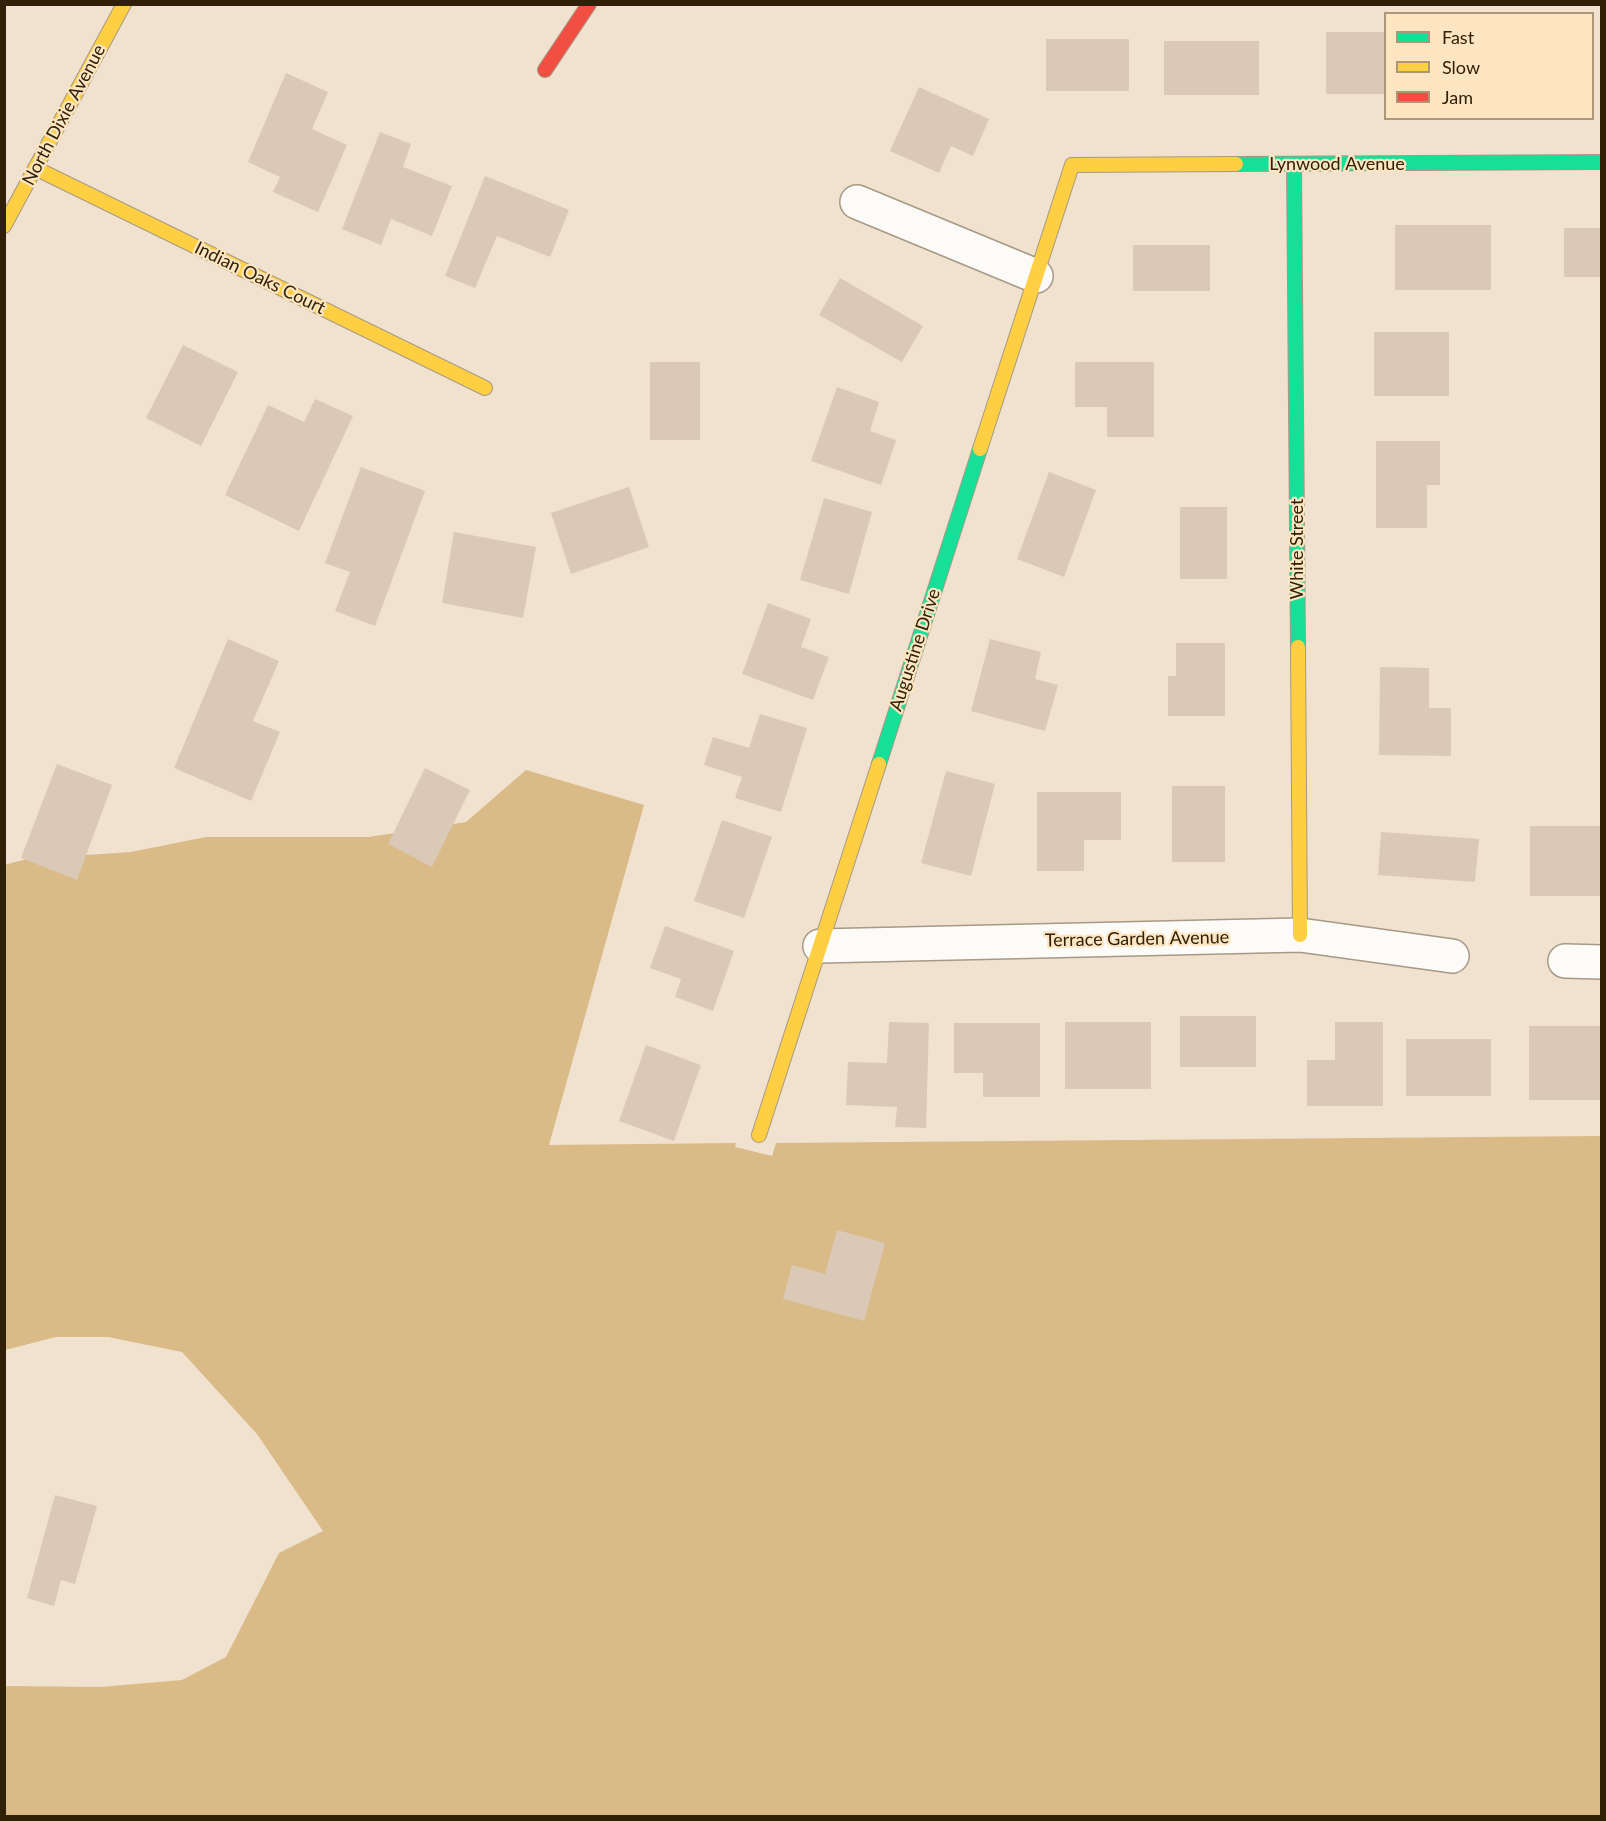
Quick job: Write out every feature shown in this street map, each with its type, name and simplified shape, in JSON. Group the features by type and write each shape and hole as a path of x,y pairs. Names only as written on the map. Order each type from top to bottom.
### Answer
{"street":[{"path":"545,70 589,4"},
{"name":"North Dixie Avenue","path":"4,226 115,7"},
{"name":"Lynwood Avenue","path":"1072,165 1602,162"},
{"name":"White Street","path":"1294,164 1300,935"},
{"name":"Augustine Drive","path":"759,1135 1072,165"},
{"name":"Indian Oaks Court","path":"35,168 485,388"},
{"path":"857,202 1036,276"},
{"name":"Terrace Garden Avenue","path":"820,946 1300,935 1452,956"},
{"path":"1565,961 1602,962"}],"shaded area":[{"path":"526,770 644,805 549,1145 736,1143 735,1147 772,1156 776,1143 1601,1136 1601,1816 5,1816 5,1686 100,1687 182,1680 226,1657 279,1553 323,1531 257,1434 182,1352 108,1337 56,1337 5,1350 4,865 27,859 131,852 206,837 369,837 466,822"}],"building":[{"path":"1326,32 1384,32 1384,94 1326,94"},
{"path":"1046,39 1129,39 1129,91 1046,91"},
{"path":"1164,41 1259,41 1259,95 1164,95"},
{"path":"286,73 328,92 312,129 347,145 318,212 273,192 280,177 248,162"},
{"path":"919,87 989,119 973,156 951,146 939,173 890,151"},
{"path":"380,132 411,144 403,167 452,186 432,236 391,219 381,245 342,229"},
{"path":"485,176 569,210 550,257 497,236 475,288 445,276"},
{"path":"1395,225 1491,225 1491,290 1395,290"},
{"path":"1564,228 1602,228 1602,277 1564,277"},
{"path":"1133,245 1210,245 1210,291 1133,291"},
{"path":"840,278 923,326 902,362 819,315"},
{"path":"1374,332 1449,332 1449,396 1374,396"},
{"path":"183,345 238,372 201,446 146,418"},
{"path":"650,362 700,362 700,440 650,440"},
{"path":"1075,362 1154,362 1154,437 1107,437 1107,407 1075,407"},
{"path":"837,387 879,402 870,431 896,440 881,485 811,461"},
{"path":"315,399 353,416 299,531 225,495 268,405 304,422"},
{"path":"1376,441 1440,441 1440,485 1427,485 1427,528 1376,528"},
{"path":"361,467 425,491 375,626 335,611 350,572 325,563"},
{"path":"1049,472 1096,490 1064,577 1017,559"},
{"path":"629,487 649,547 571,574 551,513"},
{"path":"824,498 872,512 849,594 800,580"},
{"path":"1180,507 1227,507 1227,579 1180,579"},
{"path":"454,532 536,547 523,618 442,603"},
{"path":"768,603 811,619 801,647 829,657 813,700 742,674"},
{"path":"228,639 279,661 253,721 280,732 251,801 174,768"},
{"path":"990,639 1041,652 1035,679 1058,685 1045,731 971,711"},
{"path":"1176,643 1225,643 1225,716 1168,716 1168,676 1176,676"},
{"path":"1380,667 1429,668 1429,708 1451,708 1451,756 1379,755"},
{"path":"760,714 807,728 781,812 735,798 742,777 704,765 713,737 749,748"},
{"path":"57,764 112,785 77,880 21,858"},
{"path":"425,768 470,790 432,867 388,844"},
{"path":"946,771 995,784 971,876 921,863"},
{"path":"1172,786 1225,786 1225,862 1172,862"},
{"path":"1037,792 1121,792 1121,840 1084,840 1084,871 1037,871"},
{"path":"722,820 772,837 744,918 694,901"},
{"path":"1530,826 1602,826 1602,896 1530,896"},
{"path":"1381,832 1479,839 1475,882 1378,875"},
{"path":"665,926 734,951 713,1011 675,997 681,979 650,968"},
{"path":"1180,1016 1256,1016 1256,1067 1180,1067"},
{"path":"889,1022 929,1023 926,1128 895,1127 897,1107 846,1105 848,1062 887,1063"},
{"path":"1065,1022 1151,1022 1151,1089 1065,1089"},
{"path":"1335,1022 1383,1022 1383,1106 1307,1106 1307,1060 1335,1060"},
{"path":"954,1023 1040,1023 1040,1097 983,1097 983,1073 954,1073"},
{"path":"1529,1026 1602,1026 1602,1100 1529,1100"},
{"path":"1406,1039 1491,1039 1491,1096 1406,1096"},
{"path":"646,1045 701,1065 674,1141 619,1121"},
{"path":"837,1230 885,1243 864,1321 783,1299 792,1265 825,1274"},
{"path":"55,1495 97,1506 75,1584 61,1580 54,1606 27,1598"}],"traffic: fast":[{"path":"1236,164 1602,162"},
{"path":"1294,164 1298,647"},
{"path":"879,764 980,449"}],"traffic: slow":[{"path":"4,226 124,4"},
{"path":"980,449 1072,165 1236,164"},
{"path":"35,168 485,388"},
{"path":"1298,647 1300,935"},
{"path":"759,1135 879,764"}],"traffic: jam":[{"path":"545,70 589,4"}]}
